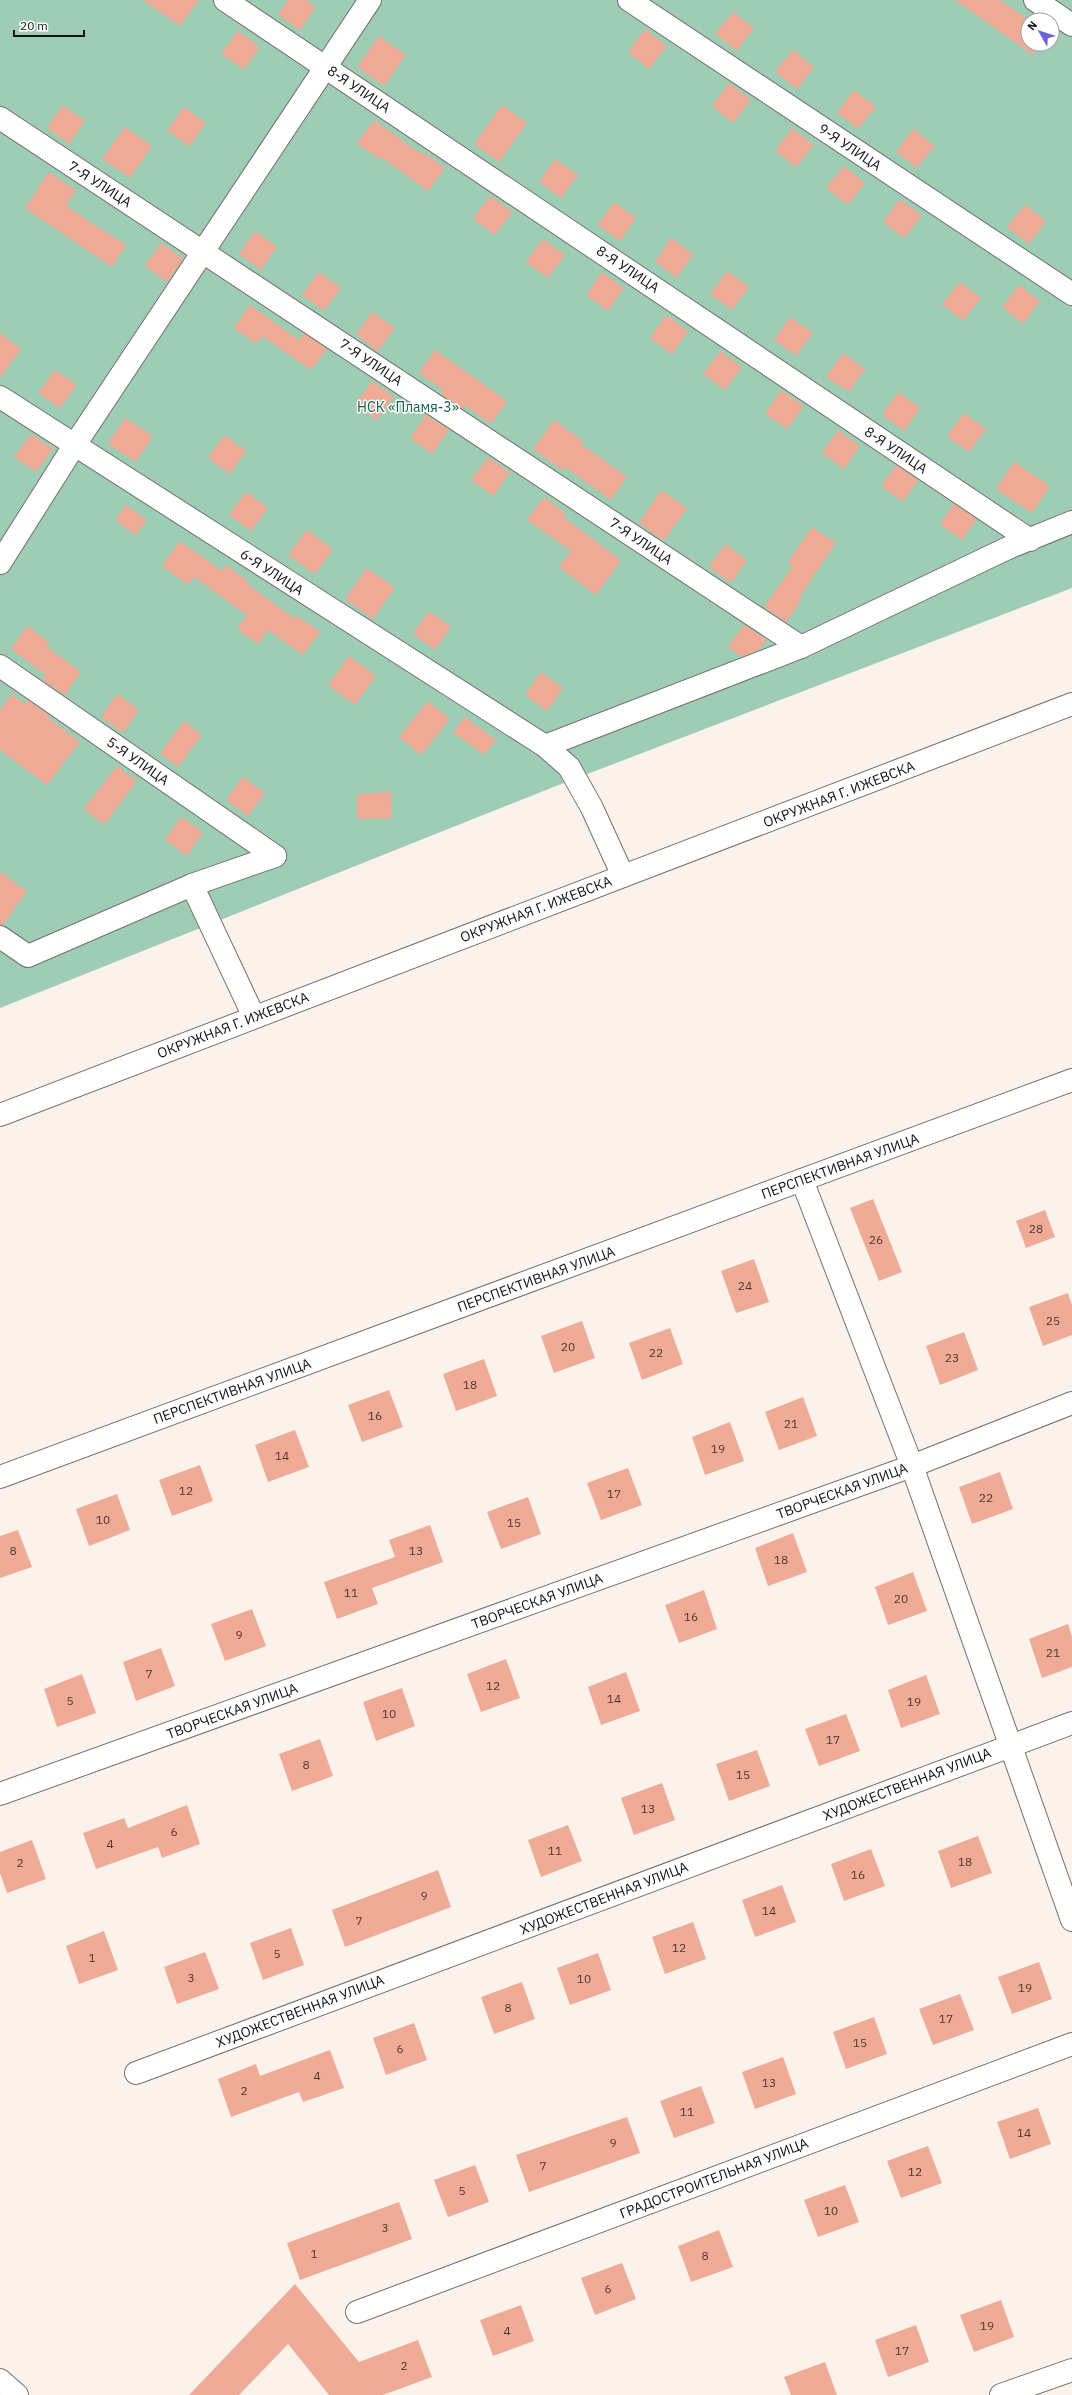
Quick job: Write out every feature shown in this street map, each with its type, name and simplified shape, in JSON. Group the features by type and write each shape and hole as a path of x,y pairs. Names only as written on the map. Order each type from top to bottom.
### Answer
{"street":[{"name":"8-Я УЛИЦА","path":"225,0 1030,540"},
{"path":"0,563 74,446 327,67 370,0"},
{"name":"9-Я УЛИЦА","path":"629,0 1072,294"},
{"path":"1035,0 1072,25"},
{"name":"7-Я УЛИЦА","path":"0,118 801,648"},
{"name":"6-Я УЛИЦА","path":"0,397 74,446 545,746 569,768 592,808 623,876"},
{"path":"545,746 801,648 1008,548 1072,522"},
{"name":"5-Я УЛИЦА","path":"0,666 276,856 192,885"},
{"name":"ОКРУЖНАЯ Г. ИЖЕВСКА","path":"0,1115 1072,704"},
{"path":"0,937 28,956 192,885 254,1017"},
{"name":"ПЕРСПЕКТИВНАЯ УЛИЦА","path":"0,1477 1072,1080"},
{"path":"802,1180 912,1466 1009,1746 1072,1920"},
{"name":"ТВОРЧЕСКАЯ УЛИЦА","path":"0,1794 912,1466 1072,1403"},
{"name":"ХУДОЖЕСТВЕННАЯ УЛИЦА","path":"136,2073 1072,1723"},
{"name":"ГРАДОСТРОИТЕЛЬНАЯ УЛИЦА","path":"357,2312 1072,2044"},
{"path":"1001,2395 1072,2370"},
{"path":"0,2380 17,2395"}],"green space":[{"name":"НСК «Пламя-3»","path":"0,0 1072,0 1072,588 551,788 0,1008"}],"building":[{"path":"143,0 199,0 180,26"},
{"path":"288,0 306,0 316,7 300,30 278,15"},
{"path":"955,0 1000,0 1020,14 1020,46"},
{"path":"733,12 754,28 737,51 715,34"},
{"path":"645,29 667,46 649,69 628,52"},
{"path":"238,31 260,47 244,69 221,54"},
{"path":"379,36 406,55 384,86 357,67"},
{"path":"793,50 814,67 797,89 775,72"},
{"path":"729,83 751,100 733,123 712,106"},
{"path":"854,90 876,107 858,129 837,113"},
{"path":"63,105 85,121 69,144 47,128"},
{"path":"502,105 527,123 499,162 474,144"},
{"path":"184,107 206,123 190,146 167,131"},
{"path":"374,120 421,154 423,152 445,168 428,191 381,157 380,159 357,144"},
{"path":"125,127 152,146 130,178 102,159"},
{"path":"792,128 814,145 796,167 775,151"},
{"path":"913,129 935,146 917,168 896,152"},
{"path":"555,159 578,175 561,198 539,182"},
{"path":"844,166 865,183 848,205 826,188"},
{"path":"49,172 76,190 66,206 126,245 112,267 25,208"},
{"path":"490,196 512,212 495,235 473,219"},
{"path":"900,199 922,216 904,238 883,222"},
{"path":"614,202 636,218 620,241 598,225"},
{"path":"1025,205 1046,221 1029,244 1007,227"},
{"path":"255,231 277,247 261,270 239,254"},
{"path":"671,238 693,254 677,278 655,262"},
{"path":"543,239 565,255 548,278 526,262"},
{"path":"161,243 183,259 167,282 145,266"},
{"path":"727,271 749,287 732,310 710,294"},
{"path":"319,272 341,288 324,311 302,295"},
{"path":"602,272 624,288 608,311 586,295"},
{"path":"960,282 981,298 963,321 942,304"},
{"path":"1019,285 1040,301 1023,324 1002,307"},
{"path":"250,305 299,340 304,333 327,349 311,370 262,336 256,344 234,328"},
{"path":"372,312 395,328 378,351 356,335"},
{"path":"666,315 688,331 672,354 650,338"},
{"path":"790,317 813,333 796,356 774,340"},
{"path":"0,333 21,349 0,378"},
{"path":"435,350 507,401 491,424 466,406 463,409 441,394 443,390 419,373"},
{"path":"720,351 742,367 725,390 703,374"},
{"path":"843,353 865,369 849,392 826,377"},
{"path":"55,370 77,385 60,408 38,393"},
{"path":"372,381 394,397 377,420 355,405"},
{"path":"781,390 804,406 787,429 765,414"},
{"path":"898,392 920,408 904,431 882,415"},
{"path":"964,413 986,429 969,452 947,436"},
{"path":"426,415 449,430 432,454 410,438"},
{"path":"125,418 153,436 136,462 108,444"},
{"path":"554,420 583,441 581,444 627,477 611,500 565,467 562,470 533,449"},
{"path":"838,430 860,446 844,469 822,453"},
{"path":"31,434 53,449 36,472 14,457"},
{"path":"224,435 246,451 230,474 208,458"},
{"path":"488,457 510,473 493,496 471,480"},
{"path":"1014,462 1050,486 1032,513 996,489"},
{"path":"896,465 918,480 903,502 881,486"},
{"path":"661,490 687,508 664,541 639,523"},
{"path":"246,492 268,508 251,531 229,515"},
{"path":"544,497 566,513 563,517 621,560 596,595 559,567 571,551 527,520"},
{"path":"954,504 977,519 962,540 940,524"},
{"path":"126,505 147,520 136,535 115,520"},
{"path":"812,527 836,543 799,598 802,600 786,622 764,607 793,566 788,562"},
{"path":"307,530 333,549 315,574 288,555"},
{"path":"180,541 222,571 226,565 248,581 246,583 295,619 298,616 320,632 303,655 268,630 258,644 237,629 247,615 194,577 188,585 162,566"},
{"path":"725,544 747,560 731,583 709,567"},
{"path":"367,568 395,588 373,619 345,599"},
{"path":"429,611 451,627 435,650 413,634"},
{"path":"744,625 767,640 760,649 742,657 728,647"},
{"path":"27,626 49,642 46,646 81,672 65,695 42,680 46,675 11,649"},
{"path":"349,656 376,676 355,705 328,685"},
{"path":"541,672 563,688 547,711 525,695"},
{"path":"12,694 25,704 28,700 50,716 48,718 80,742 47,785 0,750 0,710"},
{"path":"117,694 139,710 123,733 101,717"},
{"path":"428,701 450,719 421,755 399,737"},
{"path":"465,717 496,740 484,755 453,732"},
{"path":"184,721 202,735 178,767 160,753"},
{"path":"117,766 137,781 104,825 84,809"},
{"path":"243,777 265,793 248,816 226,800"},
{"path":"391,792 392,818 357,819 357,794"},
{"path":"181,817 203,832 187,856 165,840"},
{"path":"0,872 27,891 3,925 0,925"},
{"path":"873,1199 902,1272 879,1281 850,1208"},
{"path":"1045,1210 1055,1237 1026,1248 1016,1221"},
{"path":"754,1259 769,1302 736,1313 721,1271"},
{"path":"1068,1293 1072,1305 1072,1335 1043,1346 1029,1307"},
{"path":"582,1321 595,1358 554,1373 541,1336"},
{"path":"670,1328 683,1364 642,1380 629,1343"},
{"path":"964,1332 978,1370 940,1385 926,1346"},
{"path":"484,1359 497,1396 456,1411 443,1374"},
{"path":"389,1390 403,1427 362,1442 348,1405"},
{"path":"803,1397 817,1436 779,1450 765,1412"},
{"path":"730,1422 744,1461 705,1475 692,1437"},
{"path":"295,1430 309,1467 268,1482 255,1445"},
{"path":"200,1465 213,1501 172,1516 159,1480"},
{"path":"628,1468 642,1505 601,1520 587,1483"},
{"path":"1000,1472 1013,1509 972,1524 959,1487"},
{"path":"117,1494 130,1530 89,1546 76,1509"},
{"path":"528,1497 541,1534 501,1549 487,1512"},
{"path":"430,1525 443,1562 372,1588 378,1604 337,1619 324,1582 395,1557 389,1540"},
{"path":"18,1530 32,1567 0,1578 0,1536"},
{"path":"793,1533 807,1572 768,1586 755,1548"},
{"path":"913,1572 927,1611 888,1625 875,1587"},
{"path":"704,1590 717,1629 679,1643 665,1605"},
{"path":"252,1609 266,1646 225,1661 211,1624"},
{"path":"1068,1624 1072,1637 1072,1667 1042,1678 1029,1639"},
{"path":"161,1648 175,1686 136,1701 123,1662"},
{"path":"506,1659 520,1698 481,1712 467,1674"},
{"path":"626,1672 640,1711 601,1725 588,1687"},
{"path":"82,1674 96,1713 57,1727 44,1689"},
{"path":"926,1675 940,1714 901,1728 888,1690"},
{"path":"402,1688 415,1726 376,1741 363,1702"},
{"path":"846,1714 860,1751 819,1766 805,1729"},
{"path":"320,1739 333,1776 292,1791 279,1754"},
{"path":"757,1750 770,1786 729,1801 716,1764"},
{"path":"662,1783 675,1820 634,1835 621,1798"},
{"path":"187,1805 200,1844 162,1858 158,1847 96,1869 83,1833 124,1818 128,1828"},
{"path":"568,1825 582,1861 541,1877 528,1840"},
{"path":"978,1836 992,1873 951,1888 938,1851"},
{"path":"32,1840 46,1879 7,1893 0,1873 0,1852"},
{"path":"871,1849 885,1886 844,1901 831,1864"},
{"path":"438,1870 451,1907 345,1947 332,1910"},
{"path":"782,1885 796,1922 755,1937 742,1900"},
{"path":"693,1922 706,1959 665,1974 652,1937"},
{"path":"291,1928 304,1965 263,1980 250,1943"},
{"path":"104,1931 118,1970 79,1984 66,1946"},
{"path":"205,1952 219,1989 177,2004 164,1967"},
{"path":"598,1953 611,1990 570,2005 557,1968"},
{"path":"1039,1962 1052,1999 1012,2014 998,1977"},
{"path":"522,1982 535,2019 494,2034 481,1997"},
{"path":"960,1994 974,2030 933,2045 919,2009"},
{"path":"874,2017 887,2054 846,2069 833,2032"},
{"path":"414,2023 427,2060 386,2075 373,2038"},
{"path":"330,2050 344,2088 303,2102 299,2092 231,2117 218,2079 256,2064 260,2076"},
{"path":"783,2057 796,2094 755,2109 742,2072"},
{"path":"701,2086 715,2123 674,2138 660,2101"},
{"path":"1038,2108 1051,2144 1010,2159 997,2122"},
{"path":"627,2117 640,2153 529,2192 516,2155"},
{"path":"928,2146 942,2183 901,2198 887,2161"},
{"path":"475,2165 489,2202 448,2217 434,2180"},
{"path":"845,2185 859,2222 818,2237 804,2200"},
{"path":"399,2202 412,2239 300,2280 287,2243"},
{"path":"719,2230 733,2267 691,2282 678,2246"},
{"path":"622,2263 636,2299 595,2315 581,2278"},
{"path":"295,2284 359,2362 418,2340 432,2377 383,2395 329,2395 288,2344 239,2395 189,2395"},
{"path":"1001,2300 1014,2337 974,2352 960,2315"},
{"path":"521,2305 534,2341 493,2356 480,2320"},
{"path":"916,2325 929,2362 888,2377 875,2340"},
{"path":"825,2362 837,2395 791,2395 784,2377"}]}
